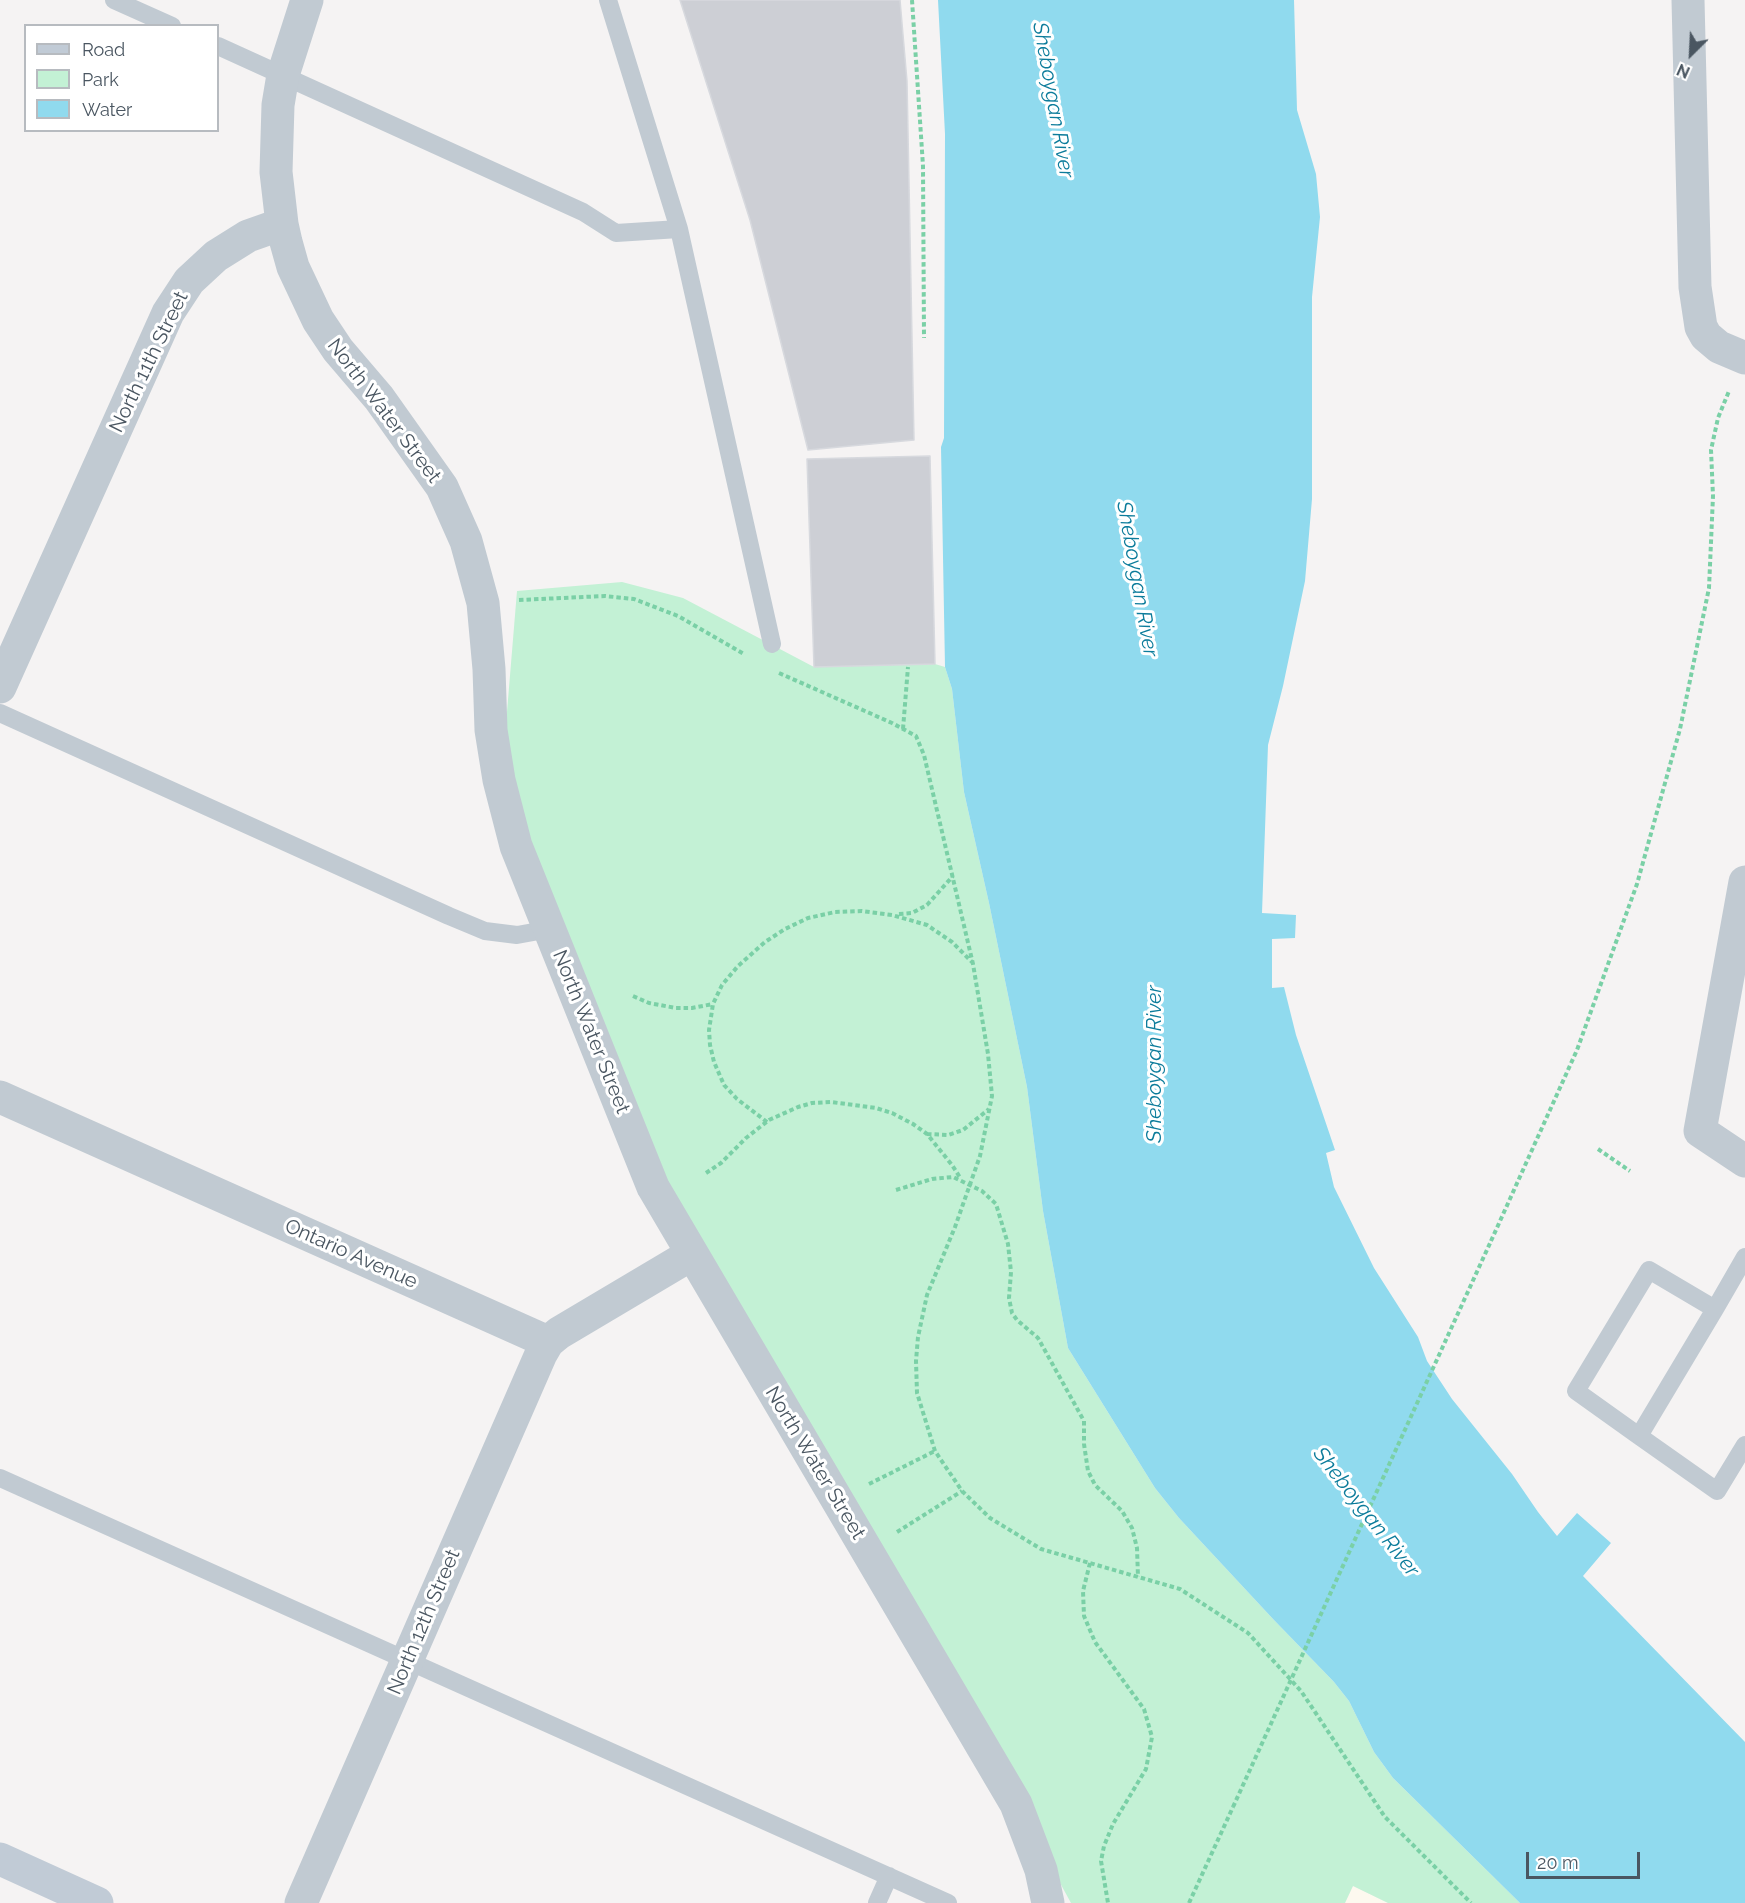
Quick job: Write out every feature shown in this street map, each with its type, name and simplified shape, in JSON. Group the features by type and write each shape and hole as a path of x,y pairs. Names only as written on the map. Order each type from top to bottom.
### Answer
{"main road":[{"path":"0,1859 97,1903"}],"street":[{"path":"282,224 276,172 278,105 283,75 307,0"},
{"path":"1688,0 1695,286 1701,327 1706,336 1719,347 1744,358"},
{"name":"North Water Street","path":"282,224 293,267 318,320 344,358 379,398 442,487 466,541 483,603 489,669 491,730 499,780 516,846 653,1187 1016,1804 1041,1870 1048,1903"},
{"name":"North 11th Street","path":"0,687 168,313 189,281 216,256 248,236 282,224"},
{"path":"1745,882 1700,1131 1745,1161"},
{"name":"Ontario Avenue","path":"0,1097 548,1342"},
{"path":"548,1342 559,1333 692,1254"},
{"name":"North 12th Street","path":"301,1903 530,1376 548,1342"}],"lane":[{"path":"114,0 168,24"},
{"path":"608,0 679,229 772,644"},
{"path":"219,46 583,212 616,233 679,229"},
{"path":"0,713 485,931 517,935 550,929"},
{"path":"1639,1436 1745,1257"},
{"path":"1715,1309 1649,1270 1576,1391 1717,1491 1745,1445"},
{"path":"0,1478 948,1903"},
{"path":"877,1903 889,1876"}],"path":[{"path":"912,0 923,166 924,338"},
{"path":"1189,1903 1577,1050 1637,884 1680,729 1707,599 1710,577 1713,439 1718,418 1744,358"},
{"path":"483,603 605,596 634,599 678,616 750,658"},
{"path":"903,729 908,667"},
{"path":"770,668 916,736 924,755 973,963 988,1054 992,1096 980,1156 955,1227 927,1295 918,1337 917,1394 935,1451 963,1491 990,1518 1041,1549 1180,1588 1248,1633 1301,1691 1385,1817 1471,1903"},
{"path":"892,915 912,913 921,909 933,900 953,876"},
{"path":"767,1122 724,1085 716,1070 709,1038 713,1004 727,978 765,942 795,924 817,915 862,911 892,915 927,925 940,932 973,963"},
{"path":"633,996 649,1003 676,1008 713,1004"},
{"path":"706,1173 721,1163 753,1131 783,1112 812,1103 831,1102 857,1104 892,1113 913,1124 927,1134 961,1180"},
{"path":"927,1134 955,1133 972,1124 989,1108"},
{"path":"1598,1149 1630,1171"},
{"path":"896,1190 944,1177 961,1180 988,1196 999,1211 1010,1261 1009,1298 1012,1313 1038,1338 1084,1421 1084,1444 1088,1471 1095,1485 1122,1511 1132,1527 1137,1548 1138,1577"},
{"path":"837,1500 935,1451"},
{"path":"867,1551 963,1491"},
{"path":"1090,1563 1083,1591 1084,1616 1095,1642 1144,1709 1152,1737 1146,1769 1113,1824 1104,1846 1101,1861 1108,1903"}],"shaded area":[{"path":"1353,1886 1388,1903 1345,1903"}],"green space":[{"path":"622,582 683,598 814,667 935,664 945,667 952,689 964,792 1027,1087 1043,1211 1068,1348 1155,1488 1179,1518 1334,1682 1349,1701 1374,1752 1393,1778 1520,1903 1388,1903 1353,1886 1345,1903 1071,1903 665,1200 502,772 517,591"}],"water":[{"name":"Sheboygan River","path":"938,0 1294,0 1297,110 1316,174 1320,217 1312,297 1312,499 1305,581 1268,745 1262,913 1296,915 1295,938 1272,939 1272,988 1284,987 1296,1035 1335,1150 1326,1153 1334,1187 1374,1268 1418,1337 1427,1361 1452,1399 1512,1474 1557,1536 1577,1513 1611,1543 1583,1576 1745,1742 1745,1903 1520,1903 1393,1778 1374,1752 1349,1701 1334,1682 1179,1518 1155,1488 1068,1348 1043,1211 1027,1087 964,792 952,689 945,667 941,447 944,438 945,134"}],"building":[{"path":"680,0 900,0 907,81 914,440 808,450 750,220"},
{"path":"930,456 935,664 814,667 807,459"}]}
